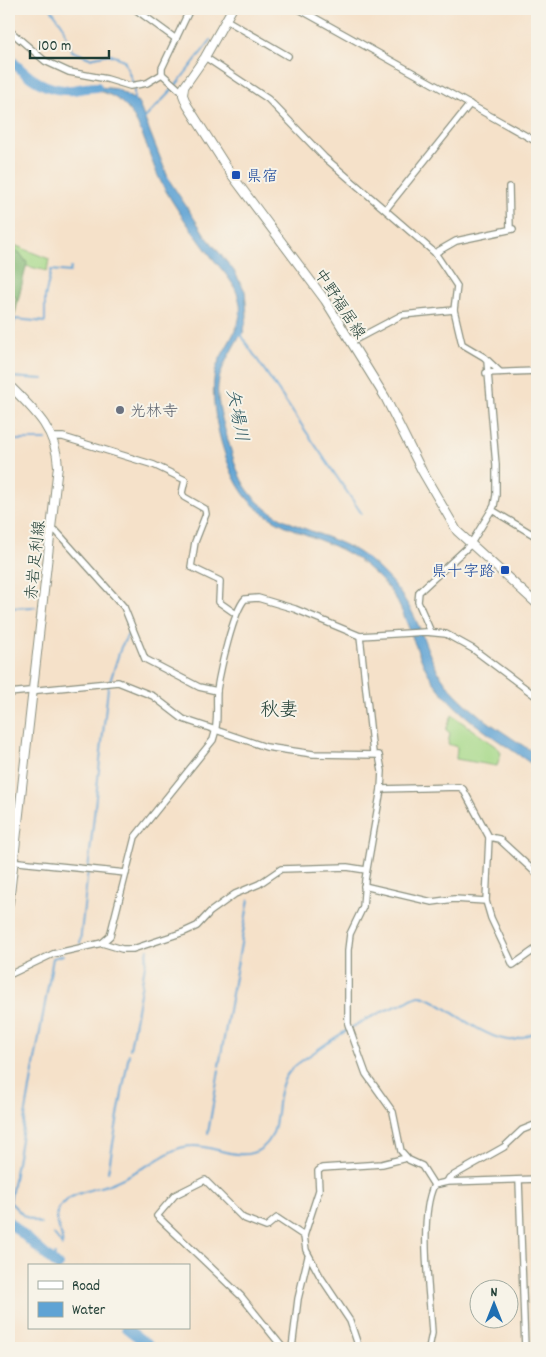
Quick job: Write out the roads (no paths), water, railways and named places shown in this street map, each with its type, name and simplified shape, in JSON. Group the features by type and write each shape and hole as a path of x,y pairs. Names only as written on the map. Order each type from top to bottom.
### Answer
{"main road":[{"path":"182,92 228,21 232,9"},
{"name":"中野福居線","path":"182,92 187,106 231,174 325,300 385,397 422,471 448,517 470,545 537,604"},
{"name":"赤岩足利線","path":"9,385 42,420 52,437 58,466 33,692 11,861 9,903"}],"street":[{"path":"135,9 176,39"},
{"path":"182,92 162,74 162,68 190,9"},
{"path":"299,9 537,142"},
{"path":"228,21 288,56"},
{"path":"9,30 30,50 57,67 80,75 137,86 147,83 162,74"},
{"path":"206,57 268,99 324,157 435,253 457,286 454,310 462,344 500,372"},
{"path":"386,209 470,104"},
{"path":"435,253 456,241 512,229 509,187"},
{"path":"351,342 402,315 454,310"},
{"path":"431,632 420,608 419,592 470,545 492,510 496,495 496,465 486,374 487,361"},
{"path":"486,374 537,371"},
{"path":"52,437 63,437 154,465 185,480 182,493 184,497 206,510 195,542 191,566 220,581 219,602 236,614"},
{"path":"492,510 537,537"},
{"path":"52,529 57,532 124,607 145,659 199,687 217,691"},
{"path":"9,974 53,954 102,943 110,936 139,831 199,760 210,745 216,731 217,691 236,614 245,599 258,598 295,609 360,636 423,632 446,634 460,640 537,697"},
{"path":"360,636 373,753"},
{"path":"9,693 118,682 153,696 183,719 216,731 292,753 373,753 379,755 381,789 366,870 362,907 350,934 348,950 348,1024 366,1074 393,1112 401,1151 406,1158 422,1166 434,1185 428,1204 426,1243 432,1333 429,1348"},
{"path":"381,789 461,788 489,837 486,901 491,918 512,965 537,948"},
{"path":"489,837 499,839 537,874"},
{"path":"11,861 126,873"},
{"path":"102,943 122,950 133,949 184,932 197,926 210,912 235,894 259,884 281,869 347,867 366,870"},
{"path":"364,886 432,902 454,899 486,901"},
{"path":"447,1182 450,1178 504,1146 522,1130 537,1124"},
{"path":"359,1348 350,1321 308,1257 304,1236 316,1203 318,1171 322,1168 382,1164 406,1158"},
{"path":"434,1185 447,1182 537,1179"},
{"path":"282,1348 241,1296 157,1216 175,1195 205,1180 243,1218 266,1227 277,1218 304,1236"},
{"path":"519,1180 525,1348"},
{"path":"292,1348 298,1299 308,1257"}],"water":[{"path":"91,86 117,89 138,102 169,180 205,235 234,271 245,291 247,316 243,334 239,337 224,365 218,385 218,395 222,420 233,459 246,487 271,512 296,525 354,549 380,570 409,606 433,662 450,688 485,720 537,755 537,768 482,729 444,695 423,664 397,601 376,575 350,555 264,514 250,501 238,485 221,442 213,391 214,376 218,363 239,320 240,304 236,290 197,238 167,193 134,117 122,103 111,95 76,87"}],"waterway":[{"path":"51,9 62,24 72,51 90,58 109,54 124,60 134,86 134,102"},
{"path":"143,120 173,89 211,40"},
{"name":"矢場川","path":"9,58 30,77 54,89 73,90 97,87"},
{"path":"9,343 15,319 45,322 45,297 51,270 70,272 71,268"},
{"path":"241,334 245,341"},
{"path":"246,343 362,514"},
{"path":"9,377 43,379"},
{"path":"9,440 46,440"},
{"path":"9,608 35,607"},
{"path":"80,943 108,688 121,647 130,631"},
{"path":"9,777 14,777"},
{"path":"219,1066 249,899"},
{"path":"130,1049 148,949"},
{"path":"41,1224 24,1216 10,1202 53,958 63,955"},
{"path":"62,1246 57,1211 69,1198 128,1176 171,1152 187,1146 201,1146 235,1154 251,1153 259,1150 267,1144 272,1136 281,1087 290,1070 334,1038 356,1025 415,997 426,997 475,1027 502,1039 513,1040 537,1031"},
{"path":"108,1172 129,1054"},
{"path":"208,1133 219,1070"},
{"path":"9,1222 56,1264"},
{"path":"54,1235 62,1245"},
{"path":"53,1261 55,1254"},
{"path":"129,1330 152,1348"}],"place":[{"name":"県宿","path":"236,175"},
{"name":"光林寺","path":"120,410"},
{"name":"県十字路","path":"505,570"}],"district":[{"name":"秋妻","path":"279,708"}]}
